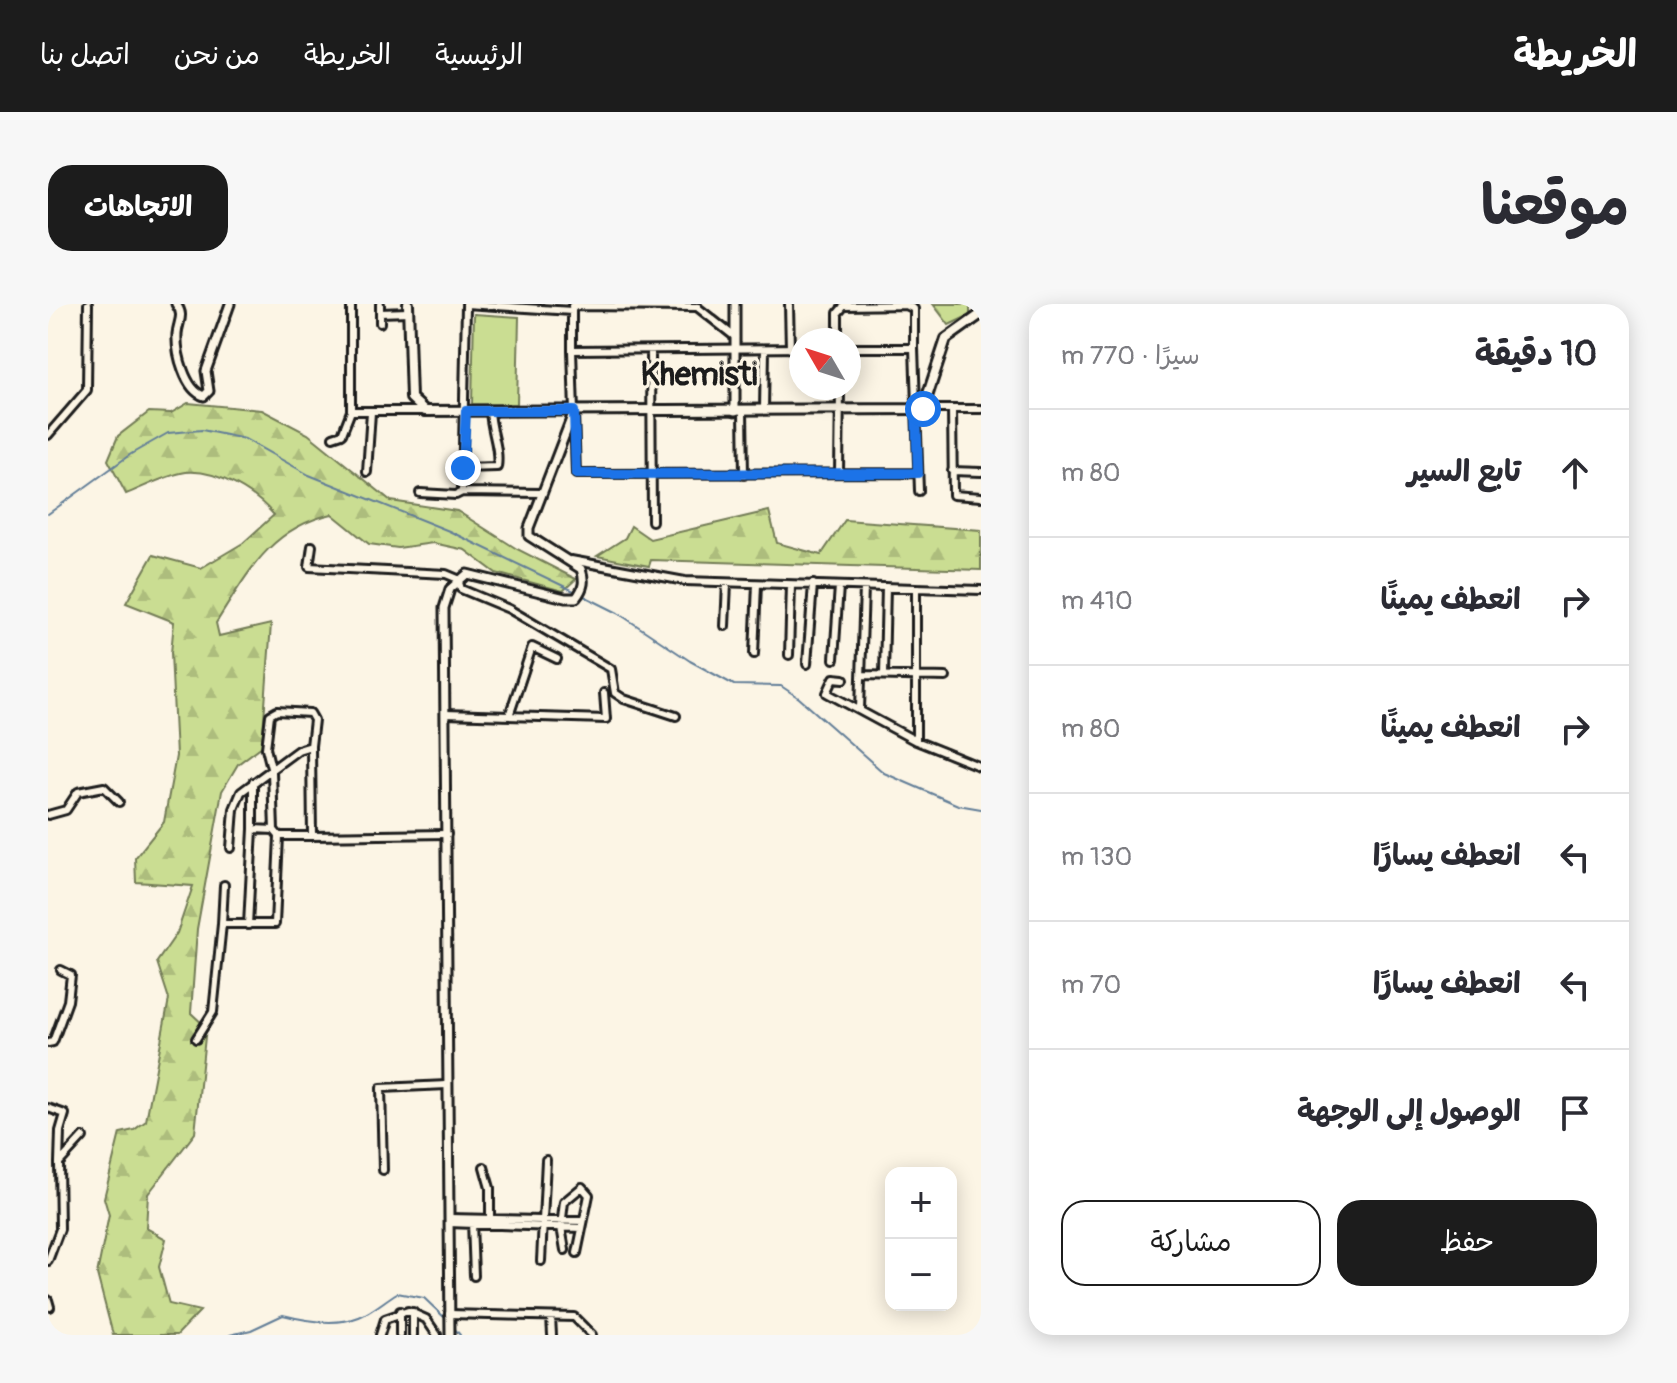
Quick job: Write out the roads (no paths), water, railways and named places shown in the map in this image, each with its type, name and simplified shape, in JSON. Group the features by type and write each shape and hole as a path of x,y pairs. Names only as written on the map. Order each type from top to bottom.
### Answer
{"main road":[{"path":"408,308 411,398 425,411 920,410 946,339 958,326 981,314"}],"street":[{"path":"48,435 87,390 88,304"},
{"path":"176,304 181,315 177,338 184,367 194,391 204,396 208,393 206,371 209,359 230,304"},
{"path":"333,437 342,434 351,411 351,304"},
{"path":"380,304 380,323"},
{"path":"735,304 744,475"},
{"path":"789,304 790,328"},
{"path":"462,492 466,305 696,306 735,337"},
{"path":"838,328 838,313 844,306 906,305 914,309 920,410 919,491"},
{"path":"572,307 576,474 918,473"},
{"path":"380,313 408,308"},
{"path":"861,348 914,348"},
{"path":"764,410 765,349"},
{"path":"572,350 789,349"},
{"path":"651,350 652,521"},
{"path":"839,473 841,400"},
{"path":"952,409 952,506"},
{"path":"920,410 981,409"},
{"path":"351,411 425,411"},
{"path":"463,468 497,467 499,449 492,438 490,411"},
{"path":"450,1335 444,608 446,596 458,579 467,574 479,574 565,598 576,598 582,590 585,579 581,569 529,536 574,411"},
{"path":"367,472 371,412"},
{"path":"952,471 981,472"},
{"path":"420,493 542,493"},
{"path":"953,495 981,497"},
{"path":"312,546 309,567 446,574 458,579"},
{"path":"571,560 685,581 981,590"},
{"path":"458,579 461,589 509,609 611,669 615,693 624,699 676,716"},
{"path":"725,626 727,583"},
{"path":"754,654 757,584"},
{"path":"807,664 813,584"},
{"path":"789,655 791,585"},
{"path":"834,659 839,586"},
{"path":"860,709 864,587"},
{"path":"884,675 886,587"},
{"path":"916,588 916,741"},
{"path":"509,716 532,647 557,659"},
{"path":"862,675 946,677"},
{"path":"844,679 834,678 827,693 916,741 981,767"},
{"path":"445,714 606,719 604,693"},
{"path":"222,924 275,924 277,833 272,772 266,748 272,713 310,713 314,720 311,746 312,836"},
{"path":"231,848 238,797 253,782 272,772 298,750 311,746"},
{"path":"248,925 253,782"},
{"path":"48,815 66,810 78,792 104,787 119,802"},
{"path":"253,829 312,836 447,834"},
{"path":"196,1039 213,1012 224,885"},
{"path":"48,1043 53,1042 68,1001 71,975 61,970"},
{"path":"383,1170 381,1088 447,1085"},
{"path":"48,1108 65,1114 60,1131 60,1229 48,1261"},
{"path":"59,1163 83,1137"},
{"path":"541,1261 546,1160"},
{"path":"484,1167 490,1188 490,1221"},
{"path":"565,1250 562,1224 566,1198 580,1187 589,1195 577,1253"},
{"path":"449,1220 583,1225"},
{"path":"472,1221 474,1276"},
{"path":"400,1311 400,1335"},
{"path":"380,1335 385,1319 400,1311 413,1312 430,1323 437,1335"},
{"path":"413,1312 413,1335"},
{"path":"449,1317 576,1318 592,1335"},
{"path":"551,1317 552,1335"},
{"path":"427,1335 430,1323"},
{"path":"580,1335 586,1327"}],"waterway":[{"path":"48,514 131,454 168,433 202,430 245,439 309,475 449,531 576,592"},
{"path":"582,595 618,613 690,661 734,685 781,686 799,698 884,773 958,805 981,809"},
{"path":"230,1335 251,1330 283,1315 321,1322 350,1320 369,1312 397,1293 424,1298 446,1319"},
{"path":"453,1327 460,1335"}],"district":[{"name":"Khemisti","path":"699,375"}]}
